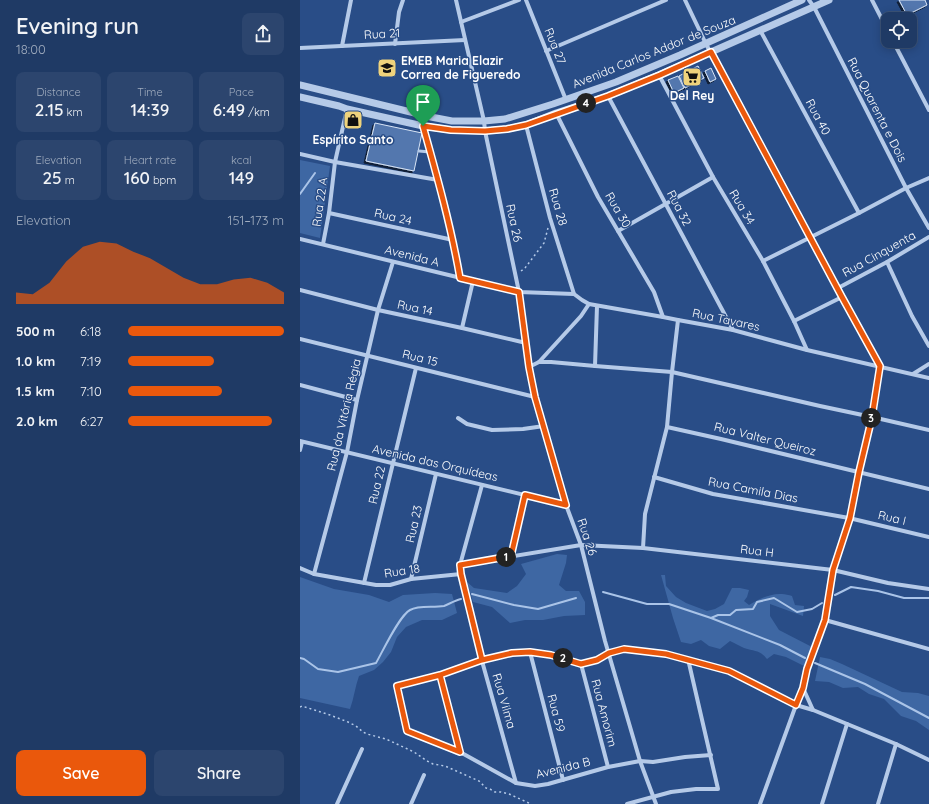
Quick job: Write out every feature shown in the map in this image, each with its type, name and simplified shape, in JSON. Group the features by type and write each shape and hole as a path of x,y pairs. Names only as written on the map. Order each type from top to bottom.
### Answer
{"street":[{"path":"342,46 351,0"},
{"path":"395,44 399,12 403,0"},
{"path":"456,0 485,131"},
{"path":"461,22 519,0"},
{"name":"Rua 27","path":"526,0 566,100"},
{"path":"546,50 666,0"},
{"path":"685,0 706,44 880,366 872,417 850,518 833,570 825,620 807,669 803,688 760,804"},
{"name":"Avenida Carlos Addor de Souza","path":"300,85 452,121 484,121 505,119 566,100 616,82 706,44 802,0"},
{"name":"Rua Quarenta e Dois","path":"809,0 814,7 906,188 929,228"},
{"name":"Avenida Carlos Addor de Souza","path":"300,97 423,126 451,130 485,131 507,129 526,125 556,113 608,96 660,75 830,0"},
{"path":"872,0 881,17"},
{"name":"Rua 40","path":"760,30 859,213"},
{"name":"Rua 21","path":"300,48 465,40"},
{"path":"897,48 929,110"},
{"name":"Rua 34","path":"660,75 713,177 763,261 807,350"},
{"path":"339,106 341,94"},
{"name":"Rua 32","path":"608,96 733,330"},
{"path":"335,162 347,109"},
{"name":"Rua 30","path":"556,113 598,197 654,292 663,316"},
{"name":"Rua 28","path":"526,125 550,218 574,294"},
{"path":"423,126 453,240 460,278"},
{"name":"Rua 26","path":"485,131 519,292 529,367 535,397 566,505 581,545 609,653 640,760 656,804"},
{"path":"300,154 335,162 438,180"},
{"name":"Rua 22 A","path":"323,244 329,213 335,162"},
{"path":"618,231 713,177"},
{"path":"763,261 906,188 929,178"},
{"name":"Rua 24","path":"329,213 453,240"},
{"name":"Rua Cinquenta","path":"838,288 887,262 929,237"},
{"name":"Avenida A","path":"300,239 519,292"},
{"name":"Rua da Vitória Régia","path":"314,574 346,452 378,310 393,262"},
{"path":"887,262 912,316 929,346"},
{"path":"462,328 473,281"},
{"name":"Rua 14","path":"300,290 378,310 526,343"},
{"path":"519,292 574,294"},
{"name":"Rua Tavares","path":"574,294 589,304 597,306 663,316 733,330 807,350 929,378"},
{"name":"Rua Cinquenta","path":"794,321 842,297"},
{"path":"529,367 539,362 581,316 589,304"},
{"path":"595,366 597,306"},
{"path":"643,548 645,514 667,427 678,320"},
{"name":"Rua 15","path":"300,339 535,397"},
{"path":"539,362 672,372 929,430"},
{"path":"913,374 929,364"},
{"name":"Rua 22","path":"364,583 416,368"},
{"path":"300,385 357,400"},
{"path":"458,418 467,424 492,430 523,429 544,426"},
{"name":"Rua Valter Queiroz","path":"667,427 929,489"},
{"path":"300,450 301,442"},
{"name":"Avenida das Orquídeas","path":"301,442 566,505"},
{"name":"Rua 23","path":"412,579 436,474"},
{"name":"Rua Camila Dias","path":"654,477 713,494 850,518"},
{"name":"Rua Vilma","path":"482,485 460,565 461,574 482,660 516,783"},
{"path":"511,556 525,495"},
{"name":"Rua I","path":"850,518 929,537"},
{"path":"460,565 581,545"},
{"name":"Rua H","path":"581,545 643,548 833,570 929,589"},
{"name":"Rua 18","path":"300,568 314,574 376,585 390,585 412,579 461,574"},
{"path":"825,620 929,649"},
{"path":"460,752 440,675 482,660 512,653 530,652 551,655 581,664 597,660 609,653 624,649 666,654 729,671 796,705 813,710 896,744 929,760"},
{"name":"Rua 59","path":"530,652 563,780"},
{"path":"627,804 671,792 696,789 718,789 688,660"},
{"name":"Rua Amorim","path":"581,664 608,767"},
{"name":"Avenida B","path":"440,675 397,686 407,731 460,752 516,783 534,786 548,784 608,767 640,760 654,762 710,755"},
{"path":"803,688 813,710"},
{"path":"822,804 847,724"},
{"path":"878,804 896,744"},
{"path":"337,804 362,749"},
{"path":"411,804 424,775"}],"lane":[{"path":"419,151 430,152"}],"path":[{"path":"515,275 525,268 544,243 550,218"},
{"path":"300,707 336,717 356,726 362,732 386,739 414,752 433,764 445,766 479,781 486,788 495,792 509,794 531,804"}],"shaded area":[{"path":"300,160 330,166 320,238 300,233"},
{"path":"557,554 567,555 559,585 566,591 579,591 585,602 585,615 564,616 543,620 525,620 510,623 492,607 473,602 467,582 474,588 507,593 517,586 526,574 521,564"},
{"path":"661,575 665,575 666,586 676,597 686,603 707,611 724,604 732,588 749,590 744,601 749,605 773,594 792,596 795,605 804,606 803,616 770,604 770,616 779,630 812,647 804,666 786,657 774,654 767,659 759,652 744,648 730,641 720,649 709,646 701,640 691,644 681,642"},
{"path":"300,577 334,589 369,595 389,602 403,595 435,593 452,594 457,613 442,620 422,620 406,627 397,637 391,652 383,662 374,670 359,676 350,709 300,698"},
{"path":"820,657 842,664 902,692 918,693 929,696 929,730 916,721 901,716 884,699 869,694 858,687 843,688 829,682 815,681"}],"building":[{"path":"899,0 925,0 927,5 913,12 905,12"},
{"name":"Del Rey","path":"698,66 704,78 685,88 679,76"},
{"name":"Del Rey","path":"711,68 716,79 710,82 705,71"},
{"path":"678,76 684,88 674,93 668,80"},
{"path":"375,123 422,133 414,171 366,161"}],"waterway":[{"path":"300,194 315,173"},
{"path":"835,595 851,587 878,591 904,598 929,598"},
{"path":"603,592 647,604 669,604 711,618 780,645 805,658"},
{"path":"472,594 514,605 538,609 576,598"},
{"path":"711,618 718,615 730,615 736,610 753,609 757,602 774,598 797,612 812,609 822,603"},
{"path":"300,658 304,659 318,669 338,672 376,663 396,626 410,610 414,608 444,606 461,599"},
{"path":"815,663 865,684 929,718"}],"place":[{"name":"EMEB Maria Elazir Correa de Figueredo","path":"387,68"},
{"name":"Del Rey","path":"692,77"},
{"name":"Espírito Santo","path":"353,120"}],"route":[{"path":"423,126 451,130 485,131 507,129 526,125 556,113 608,96 711,52 880,366 872,417 850,518 833,570 825,620 807,669 803,688 796,705 729,671 666,654 624,649 606,654 597,660 581,664 551,655 530,652 512,653 482,660 440,675 397,686 407,731 460,752 440,675 482,660 460,565 511,556 525,495 566,505 535,397 529,367 519,292 460,278 453,240 423,126"}]}
